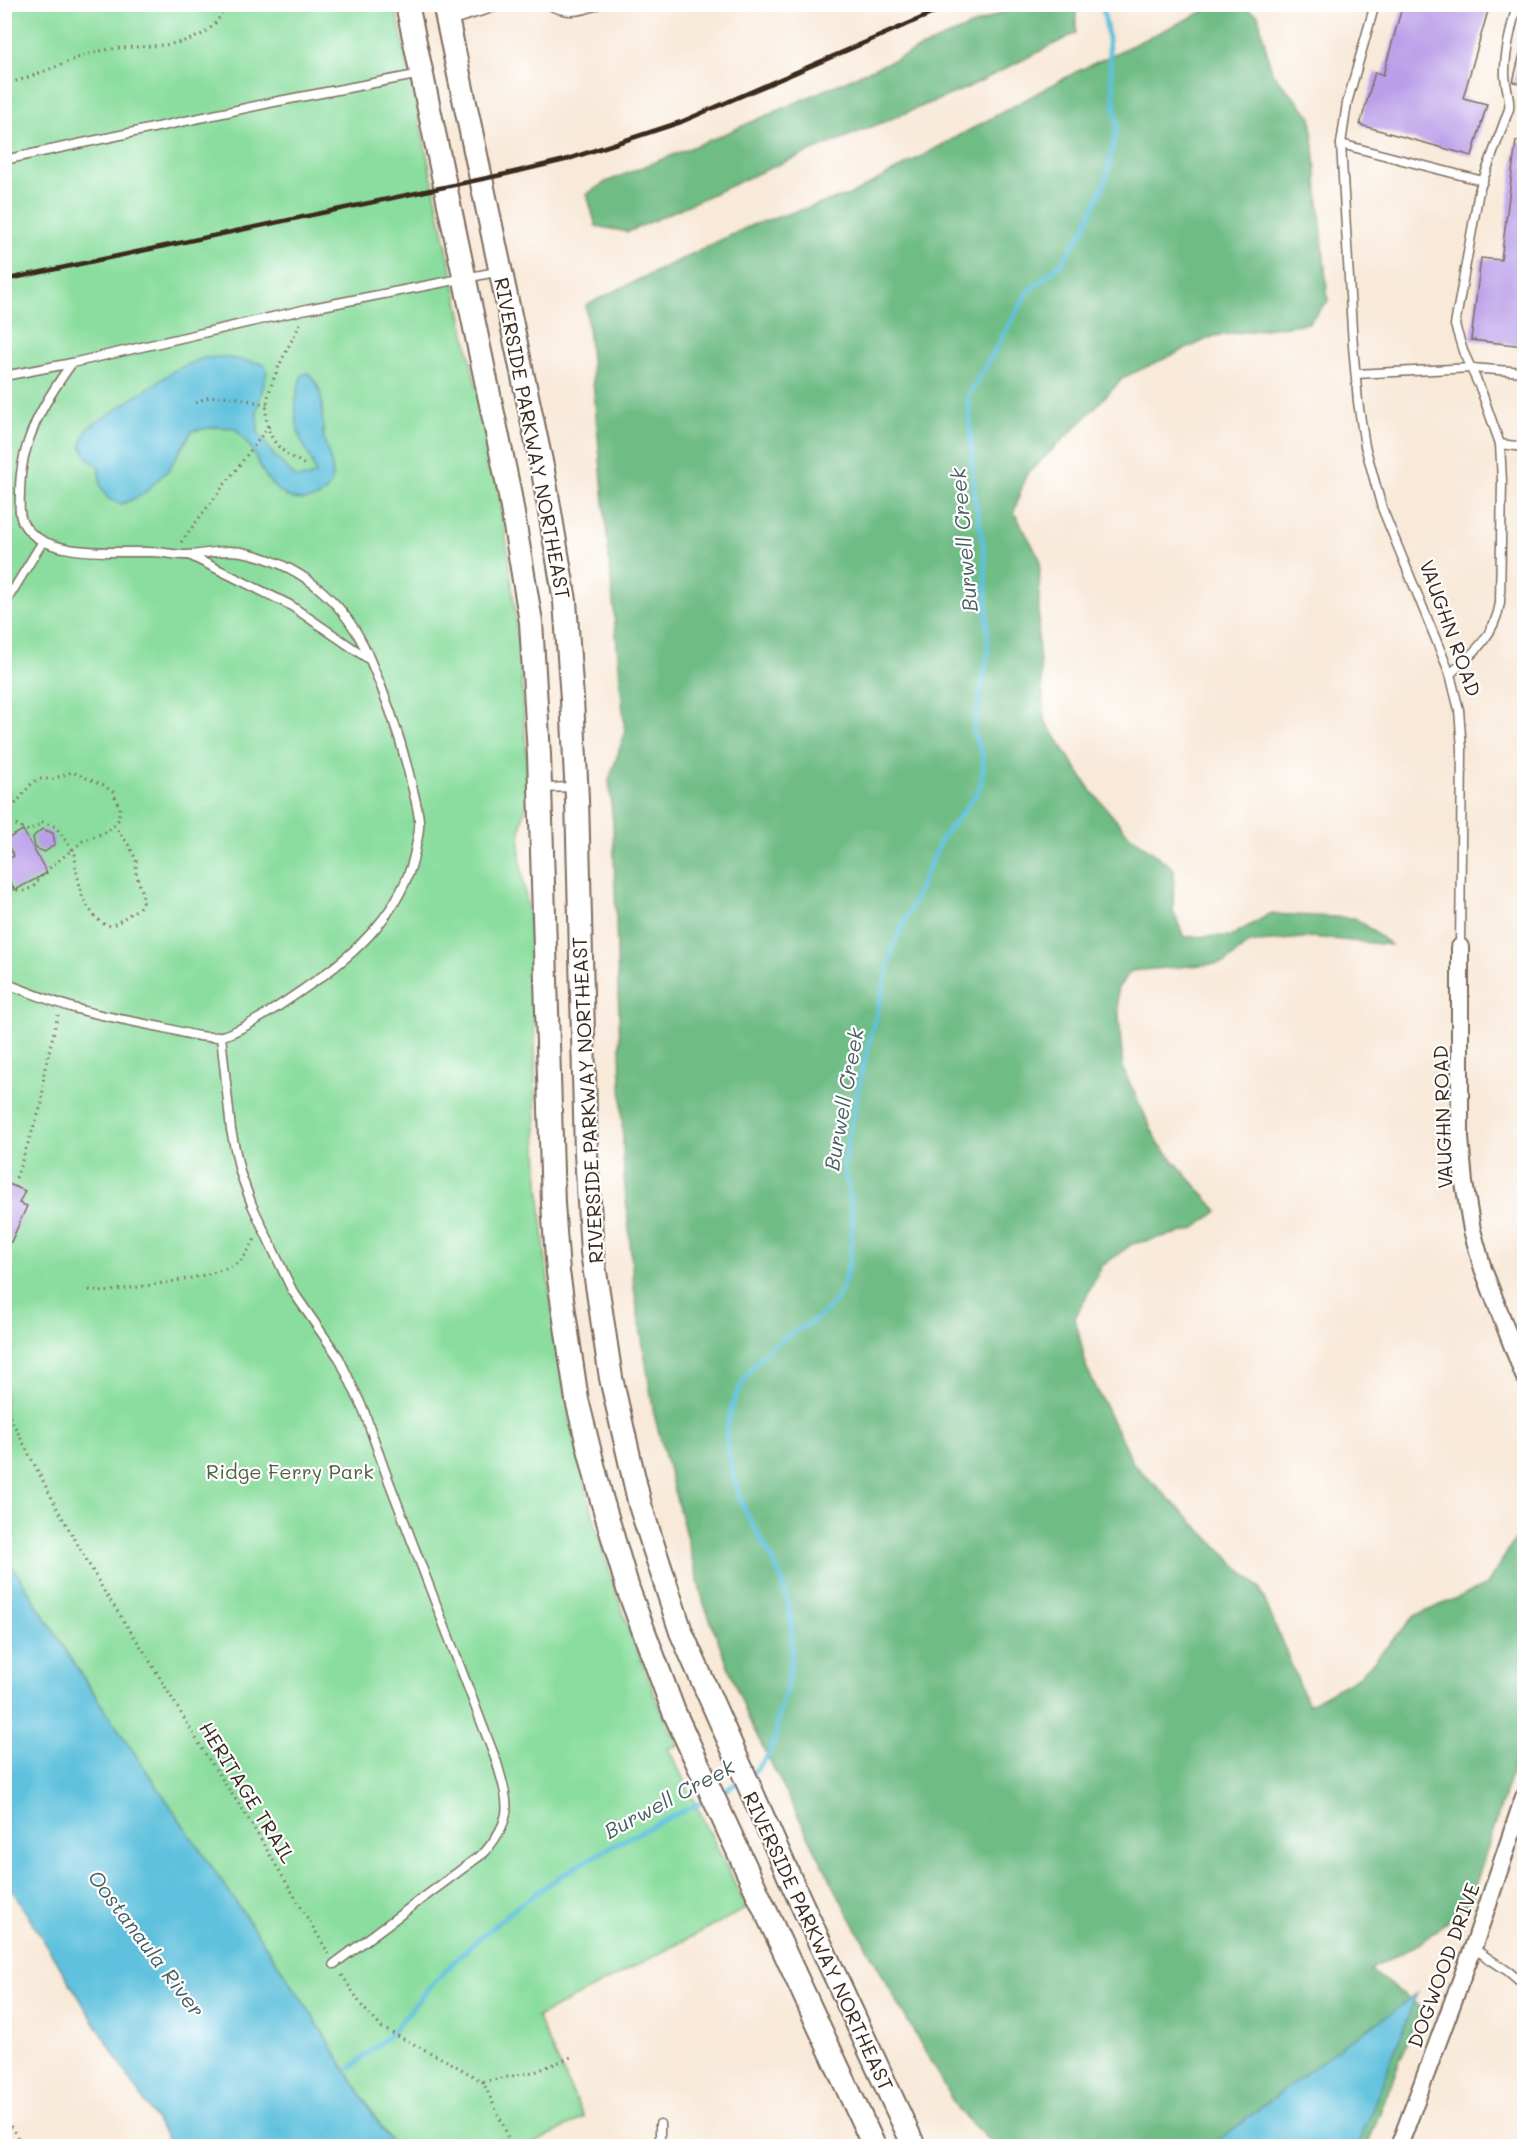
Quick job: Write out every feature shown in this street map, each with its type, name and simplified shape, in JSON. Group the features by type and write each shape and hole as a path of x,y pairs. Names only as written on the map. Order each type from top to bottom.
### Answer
{"main road":[{"name":"RIVERSIDE PARKWAY NORTHEAST","path":"407,4 521,554 534,658 540,788 549,1142 558,1272 582,1422 628,1589 670,1702 874,2146"},
{"name":"RIVERSIDE PARKWAY NORTHEAST","path":"446,13 543,471 565,601 576,787 586,1153 592,1252 610,1378 640,1505 681,1632 792,1883 914,2146"}],"street":[{"name":"VAUGHN ROAD","path":"1460,947 1460,1138 1464,1183 1472,1230 1484,1269 1524,1376"},
{"name":"DOGWOOD DRIVE","path":"1399,2146 1473,1948 1524,1797"}],"lane":[{"path":"446,13 506,4"},
{"path":"548,4 558,10 571,12 599,4"},
{"name":"VAUGHN ROAD","path":"1375,4 1347,103 1341,144 1356,374 1361,423 1376,491 1450,674 1459,710 1462,736 1460,947"},
{"path":"1450,674 1477,650 1492,627 1499,612 1502,585 1500,444 1455,325 1483,181 1509,109 1504,68 1517,4"},
{"path":"4,160 274,102 422,74"},
{"path":"1341,144 1483,181"},
{"path":"4,376 72,363 307,309 501,271"},
{"path":"4,983 61,1004 103,1015 203,1036 221,1036 268,1012 327,974 384,920 406,884 420,822 391,711 362,640 333,600 311,581 289,568 253,554 229,550 189,555 71,549 43,541 23,522 20,512 20,487 24,455 36,419 48,396 72,363"},
{"path":"1356,374 1471,368 1524,372"},
{"path":"1500,444 1524,447"},
{"path":"4,605 43,541"},
{"path":"189,555 290,605 370,660"},
{"path":"540,788 576,787"},
{"path":"221,1036 231,1130 240,1172 262,1227 292,1290 339,1358 364,1411 497,1764 508,1804 506,1821 485,1852 334,1964"},
{"path":"1473,1948 1524,1985"},
{"path":"660,2124 660,2146"}],"path":[{"path":"4,62 14,4"},
{"path":"4,84 23,80 99,52 181,42 198,36 212,27 221,16 226,4"},
{"path":"305,465 278,447 271,435 267,405 269,389 275,373 307,309"},
{"path":"196,403 203,398 215,395 267,405"},
{"path":"172,554 269,426"},
{"path":"4,818 32,783 39,779 53,779 72,772 103,785 113,792 120,809 114,826 108,831 83,841 47,870 33,887 24,891 4,888"},
{"path":"4,823 29,831 42,822 56,827 75,854 83,899 95,917 105,925 111,926 139,908 143,894 138,880 136,859 127,842 114,826"},
{"path":"16,1178 42,1103 44,1072 61,1004"},
{"path":"88,1290 104,1292 218,1272 233,1265 246,1255 262,1227"},
{"name":"HERITAGE TRAIL","path":"4,1406 104,1591 246,1815 334,1964 362,2006 382,2028 451,2062 483,2082"},
{"path":"510,2146 501,2120 483,2082 537,2071 571,2057"},
{"path":"4,2116 22,2146"}],"green space":[{"name":"Ridge Ferry Park","path":"5,5 395,5 500,498 515,608 529,793 520,830 520,846 532,952 538,1168 553,1317 565,1390 580,1464 599,1536 648,1678 678,1746 668,1748 747,1908 537,2017 584,2118 528,2146 393,2146 303,2001 92,1691 5,1555"},
{"path":"1019,5 1076,5 1076,33 967,88 770,168 628,232 596,226 587,194 606,182 715,138"},
{"path":"1217,5 1238,5 1258,15 1272,73 1311,116 1328,301 1308,323 1214,336 1124,377 1026,475 1014,512 1040,559 1038,639 1045,721 1089,788 1127,833 1174,869 1173,911 1184,937 1231,936 1270,914 1355,918 1391,945 1313,937 1249,943 1225,963 1131,971 1117,989 1123,1069 1158,1143 1218,1211 1192,1230 1132,1244 1102,1266 1075,1318 1087,1369 1133,1463 1260,1589 1308,1705 1360,1676 1415,1616 1487,1585 1524,1525 1524,1726 1470,1902 1420,1943 1370,1970 1421,2007 1367,2146 995,2146 957,2109 845,1908 749,1720 704,1604 654,1414 634,1288 624,1176 613,823 609,780 625,733 586,305 752,225 852,194 1076,72"}],"water":[{"path":"224,357 264,364 267,371 257,410 258,432 271,452 296,478 316,474 301,440 296,421 297,393 302,375 308,373 315,381 321,397 324,438 333,474 327,490 318,497 307,500 283,494 268,480 252,450 235,428 215,427 192,431 169,469 142,495 122,504 108,499 100,485 99,467 88,458 81,446 87,429 177,369 203,358"},
{"name":"Oostanaula River","path":"5,1555 92,1691 303,2001 393,2146 172,2146 5,1879"},
{"path":"1417,1993 1358,2146 1211,2146 1343,2045 1389,2015"}],"building":[{"path":"1403,4 1490,4 1463,98 1487,104 1472,156 1360,125 1375,72 1383,75"},
{"path":"1524,37 1524,84 1513,82"},
{"path":"1516,141 1524,142 1524,346 1471,340 1481,258 1501,260"},
{"path":"42,829 53,833 55,844 45,852 35,848 33,837"},
{"path":"23,830 47,873 15,890 7,877 4,878 4,861 14,856 5,840"},
{"path":"4,1182 25,1191 19,1203 27,1206 11,1242 4,1240"}],"waterway":[{"name":"Burwell Creek","path":"749,1776 766,1758 776,1735 777,1719 789,1678 792,1652 791,1626 781,1577 738,1493 728,1450 727,1427 739,1390 761,1357 781,1340 827,1310 833,1304 843,1285 852,1235 844,1163 862,1070 894,945 942,838 976,795 981,783 983,756 973,732 988,652 985,558 975,503 968,397 1028,292 1062,263 1084,229 1106,180 1117,126 1102,4"},
{"name":"Burwell Creek","path":"718,1794 741,1781"},
{"name":"Burwell Creek","path":"351,2068 395,2029 427,1990 460,1956 520,1905 597,1855 707,1800"}],"railway":[{"path":"4,280 565,160 681,122 954,4"}]}
